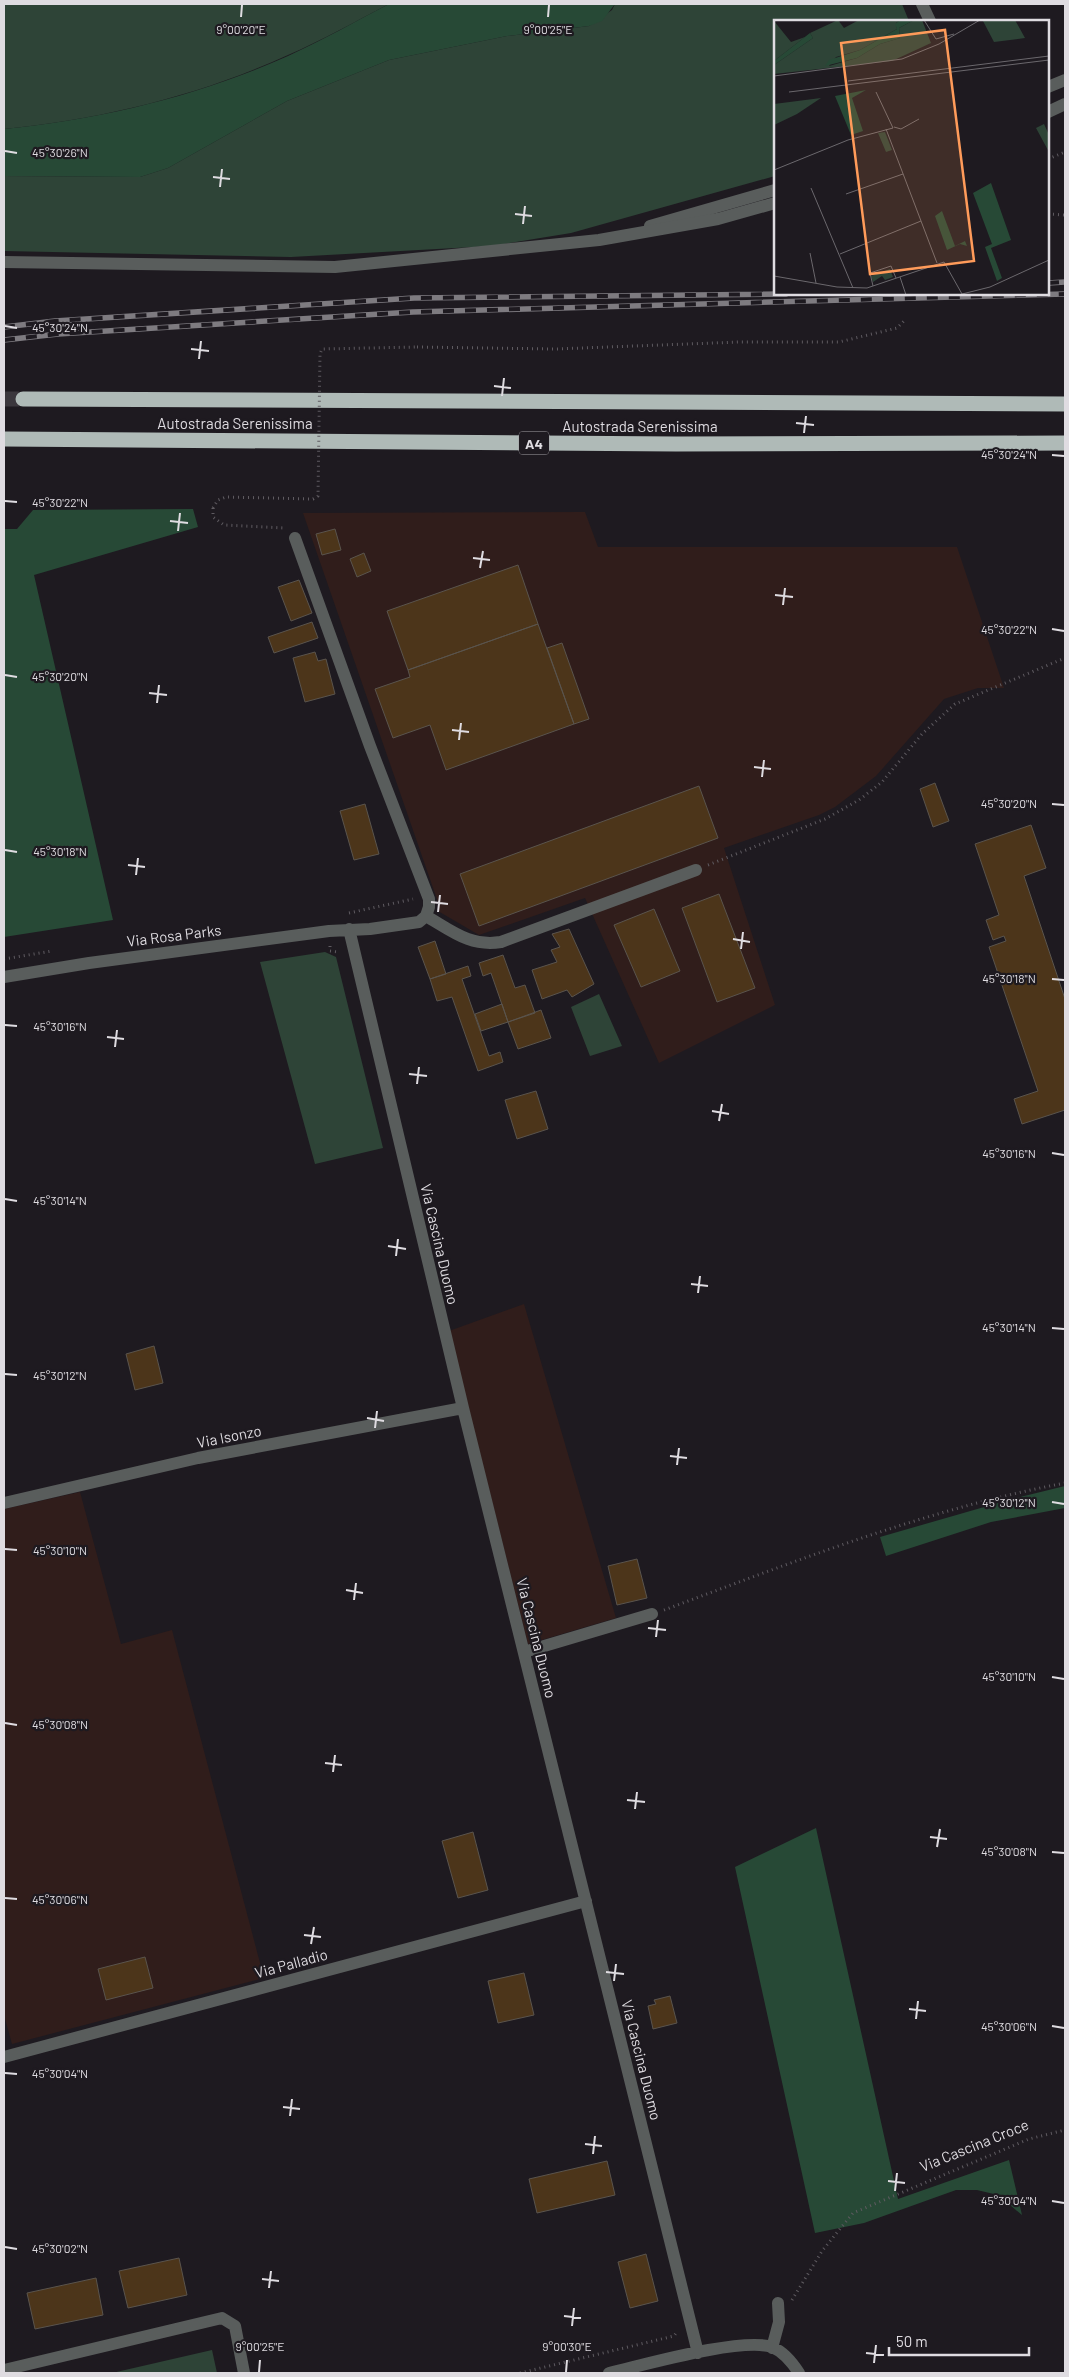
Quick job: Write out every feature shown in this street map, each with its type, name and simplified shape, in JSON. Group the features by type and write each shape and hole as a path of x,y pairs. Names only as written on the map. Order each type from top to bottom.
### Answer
{"highway":[{"name":"Autostrada Serenissima","path":"23,399 1065,404"},
{"name":"Autostrada Serenissima","path":"4,439 666,444 1065,443"}],"street":[{"path":"922,4 929,20"},
{"path":"1049,87 1065,80"},
{"path":"1049,112 1065,104"},
{"path":"599,240 774,190"},
{"path":"4,262 335,267 599,240 718,219 774,203"},
{"path":"294,533 370,746 429,899 426,916 473,942 485,945 501,942 696,870"},
{"name":"Via Rosa Parks","path":"4,977 89,963 349,929 419,922 426,916"},
{"name":"Via Cascina Duomo","path":"349,929 462,1408 698,2353"},
{"name":"Via Isonzo","path":"4,1503 198,1458 462,1408"},
{"path":"524,1652 652,1614"},
{"name":"Via Palladio","path":"4,2057 586,1901"},
{"path":"772,2348 779,2322 778,2303"},
{"path":"4,2370 222,2318 235,2326 244,2373"},
{"path":"609,2373 698,2353 755,2344 772,2348 789,2358 799,2373"}],"path":[{"path":"1049,159 1065,152"},
{"path":"1049,214 1065,215"},
{"path":"294,533 224,525 214,517 213,508 218,500 226,497 313,499 318,496 320,354 322,349 417,347 555,349 740,342 839,342 897,328 906,319"},
{"path":"696,870 825,819 859,800 882,782 922,734 955,704 1065,658"},
{"path":"347,913 411,900 416,894"},
{"path":"4,959 53,951"},
{"path":"652,1614 906,1522 1011,1494 1065,1483"},
{"name":"Via Cascina Croce","path":"779,2322 822,2250 853,2213 1029,2138 1065,2130"},
{"path":"520,2373 674,2336 679,2330"}],"shaded area":[{"path":"585,512 598,547 957,547 1004,688 978,688 944,699 876,776 835,807 819,815 724,848 775,1005 659,1063 585,898 479,935 438,911 439,905 303,513"},
{"path":"524,1304 616,1618 528,1644 449,1331"},
{"path":"80,1492 121,1644 172,1630 264,1978 12,2044 4,2015 4,1509"}],"green space":[{"path":"4,4 389,4 327,37 254,70 184,94 149,104 77,119 4,129"},
{"path":"389,4 615,4 602,21 589,26 507,36 389,60 287,101 168,168 140,177 4,176 4,129 41,125 113,112 149,104 219,83 288,56"},
{"path":"615,4 902,4 909,20 774,20 774,176 571,233 492,246 291,257 4,251 4,176 140,177 168,168 287,101 389,60 507,36 589,26 612,10"},
{"path":"193,509 198,527 34,575 113,920 4,937 4,529 17,529 33,510"},
{"path":"325,952 336,957 383,1148 315,1164 260,962"},
{"path":"599,994 622,1046 590,1056 571,1007"},
{"path":"1065,1486 1065,1508 991,1522 886,1556 880,1537 1012,1499"},
{"path":"816,1828 898,2199 1009,2160 1022,2215 998,2195 977,2190 956,2190 864,2223 815,2233 735,1867"},
{"path":"212,2350 217,2373 112,2373"}],"building":[{"path":"335,529 341,550 322,555 316,534"},
{"path":"364,553 371,571 357,577 350,559"},
{"path":"518,565 538,624 408,670 387,611"},
{"path":"299,580 312,613 291,621 278,587"},
{"path":"312,622 318,638 274,653 268,637"},
{"path":"538,624 574,724 446,770 430,725 393,738 375,689 410,677 408,670"},
{"path":"562,643 589,719 574,724 547,648"},
{"path":"315,652 318,661 326,659 335,694 305,702 293,658"},
{"path":"935,783 949,821 933,827 920,789"},
{"path":"699,786 718,838 479,926 460,874"},
{"path":"365,804 379,854 354,860 340,811"},
{"path":"1031,825 1046,868 1024,876 1065,999 1065,1110 1022,1124 1014,1099 1038,1091 989,947 1006,941 1004,936 993,940 986,920 999,915 975,844"},
{"path":"719,894 755,988 717,1002 682,908"},
{"path":"654,909 680,971 641,987 614,925"},
{"path":"569,929 594,984 572,997 567,990 542,999 532,970 557,962 551,950 560,947 552,934"},
{"path":"435,941 446,974 430,979 418,947"},
{"path":"503,955 515,988 525,985 535,1013 508,1022 491,973 483,976 479,963"},
{"path":"468,966 471,976 462,979 489,1056 500,1052 503,1062 478,1071 452,997 437,1001 430,979"},
{"path":"502,1004 508,1022 481,1031 475,1014"},
{"path":"541,1010 551,1038 518,1049 508,1022"},
{"path":"536,1091 548,1129 517,1139 505,1100"},
{"path":"154,1346 163,1383 135,1390 126,1354"},
{"path":"637,1559 647,1598 617,1605 608,1566"},
{"path":"473,1832 488,1890 458,1898 442,1841"},
{"path":"145,1957 153,1988 106,2000 98,1969"},
{"path":"524,1973 534,2015 498,2023 488,1981"},
{"path":"670,1996 677,2023 653,2029 648,2006 656,2004 654,2000"},
{"path":"607,2161 615,2195 537,2213 529,2179"},
{"path":"646,2254 658,2301 630,2308 618,2262"},
{"path":"179,2258 187,2295 128,2308 119,2271"},
{"path":"96,2278 103,2315 35,2329 27,2293"}],"tunnel":[{"path":"4,399 23,399"}],"railway":[{"path":"1049,283 1065,282"},
{"path":"4,327 55,321 414,298 774,294"},
{"path":"1049,294 1065,294"},
{"path":"4,340 58,334 413,312 1029,295"}]}
